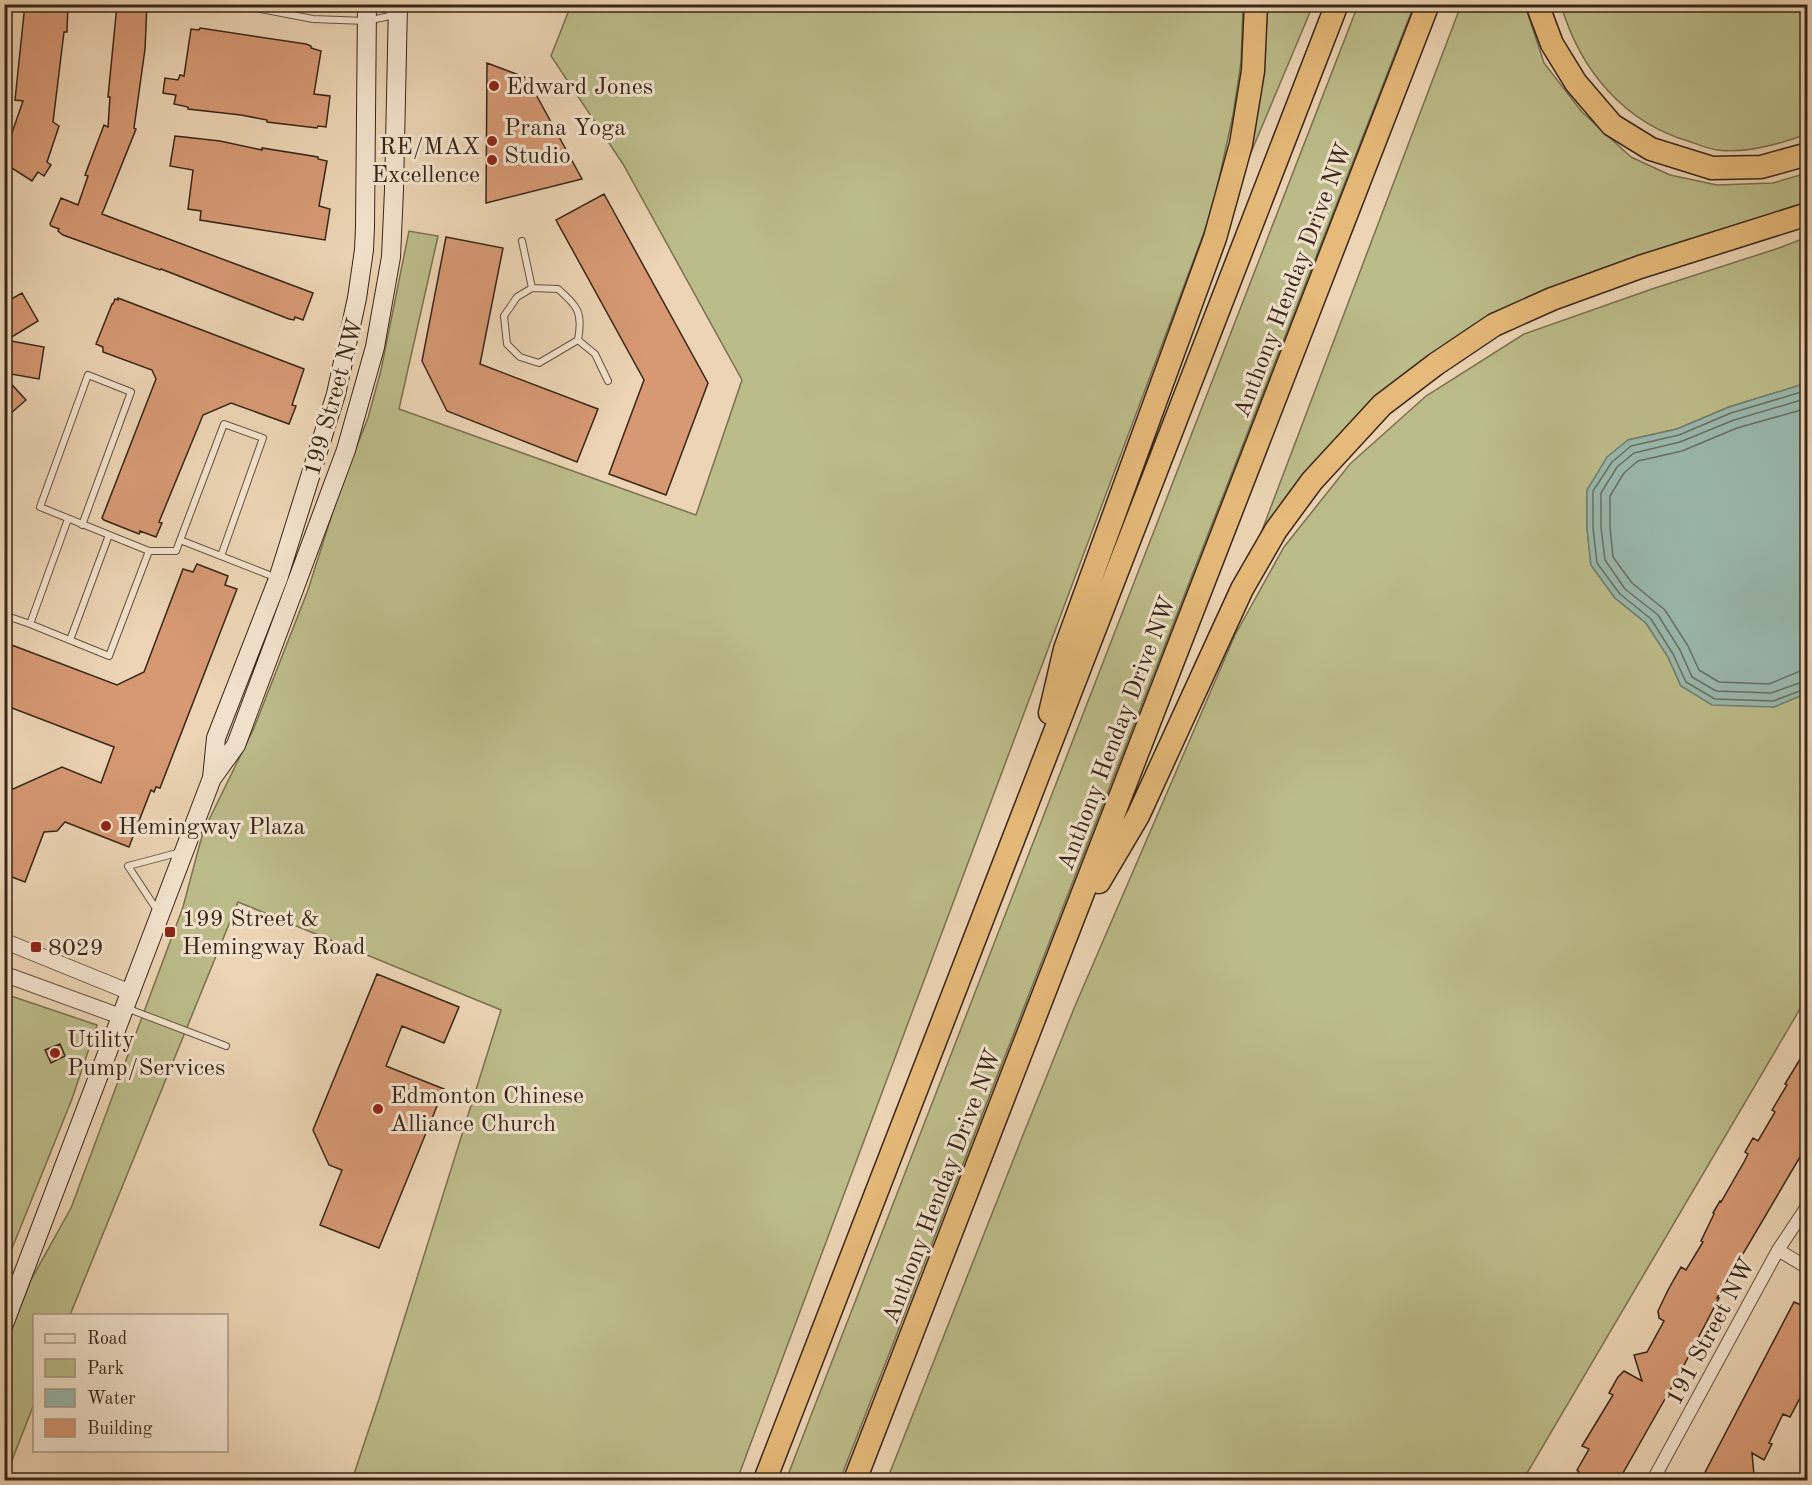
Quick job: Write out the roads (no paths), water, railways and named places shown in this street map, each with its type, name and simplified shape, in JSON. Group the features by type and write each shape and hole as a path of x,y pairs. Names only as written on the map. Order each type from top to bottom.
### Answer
{"highway":[{"path":"1033,790 1065,649 1215,238 1241,144 1253,71 1256,4"},
{"path":"765,1480 1337,4"},
{"name":"Anthony Henday Drive NW","path":"855,1480 1428,4"},
{"path":"1537,4 1552,44 1576,83 1612,125 1651,150 1712,168 1761,167 1808,154"},
{"path":"1065,940 1138,816 1242,589 1276,530 1312,481 1382,405 1436,364 1494,325 1552,299 1640,267 1808,214"}],"main road":[{"name":"199 Street NW","path":"4,1324 212,778 216,738 278,579 336,394 357,298 364,250 368,10"},
{"name":"199 Street NW","path":"212,778 236,745 346,450 375,347 391,257 398,10"}],"street":[{"path":"4,941 126,1006"},
{"path":"4,974 126,1006"},
{"name":"191 Street NW","path":"1653,1480 1778,1250 1808,1205"},
{"path":"1778,1250 1808,1268"}],"lane":[{"path":"234,4 314,19 368,10 398,10"},
{"path":"368,10 398,10"},
{"path":"522,241 532,288"},
{"path":"532,288 558,288 579,311 581,325 578,340 539,363 520,357 507,344 504,316 517,297 532,288"},
{"path":"578,340 595,354 608,381"},
{"path":"82,525 131,392 88,375 40,507 82,525 149,551 176,551 224,424 263,438 221,556"},
{"path":"30,624 68,519"},
{"path":"70,640 110,535"},
{"path":"180,540 296,586"},
{"path":"4,615 109,656 149,551"},
{"path":"160,915 128,866 184,852"},
{"path":"126,1006 226,1046"}],"water":[{"path":"1807,383 1807,693 1774,707 1712,705 1681,686 1668,657 1646,623 1615,598 1591,565 1587,528 1587,490 1607,457 1628,440 1677,429 1729,407"}],"place":[{"name":"Edward Jones","path":"494,86"},
{"name":"Prana Yoga Studio","path":"492,141"},
{"name":"RE/MAX Excellence","path":"492,160"},
{"name":"Hemingway Plaza","path":"106,826"},
{"name":"199 Street & Hemingway Road","path":"170,932"},
{"name":"8029","path":"36,947"},
{"name":"Utility Pump/Services","path":"55,1053"},
{"name":"Edmonton Chinese Alliance Church","path":"378,1109"}]}
